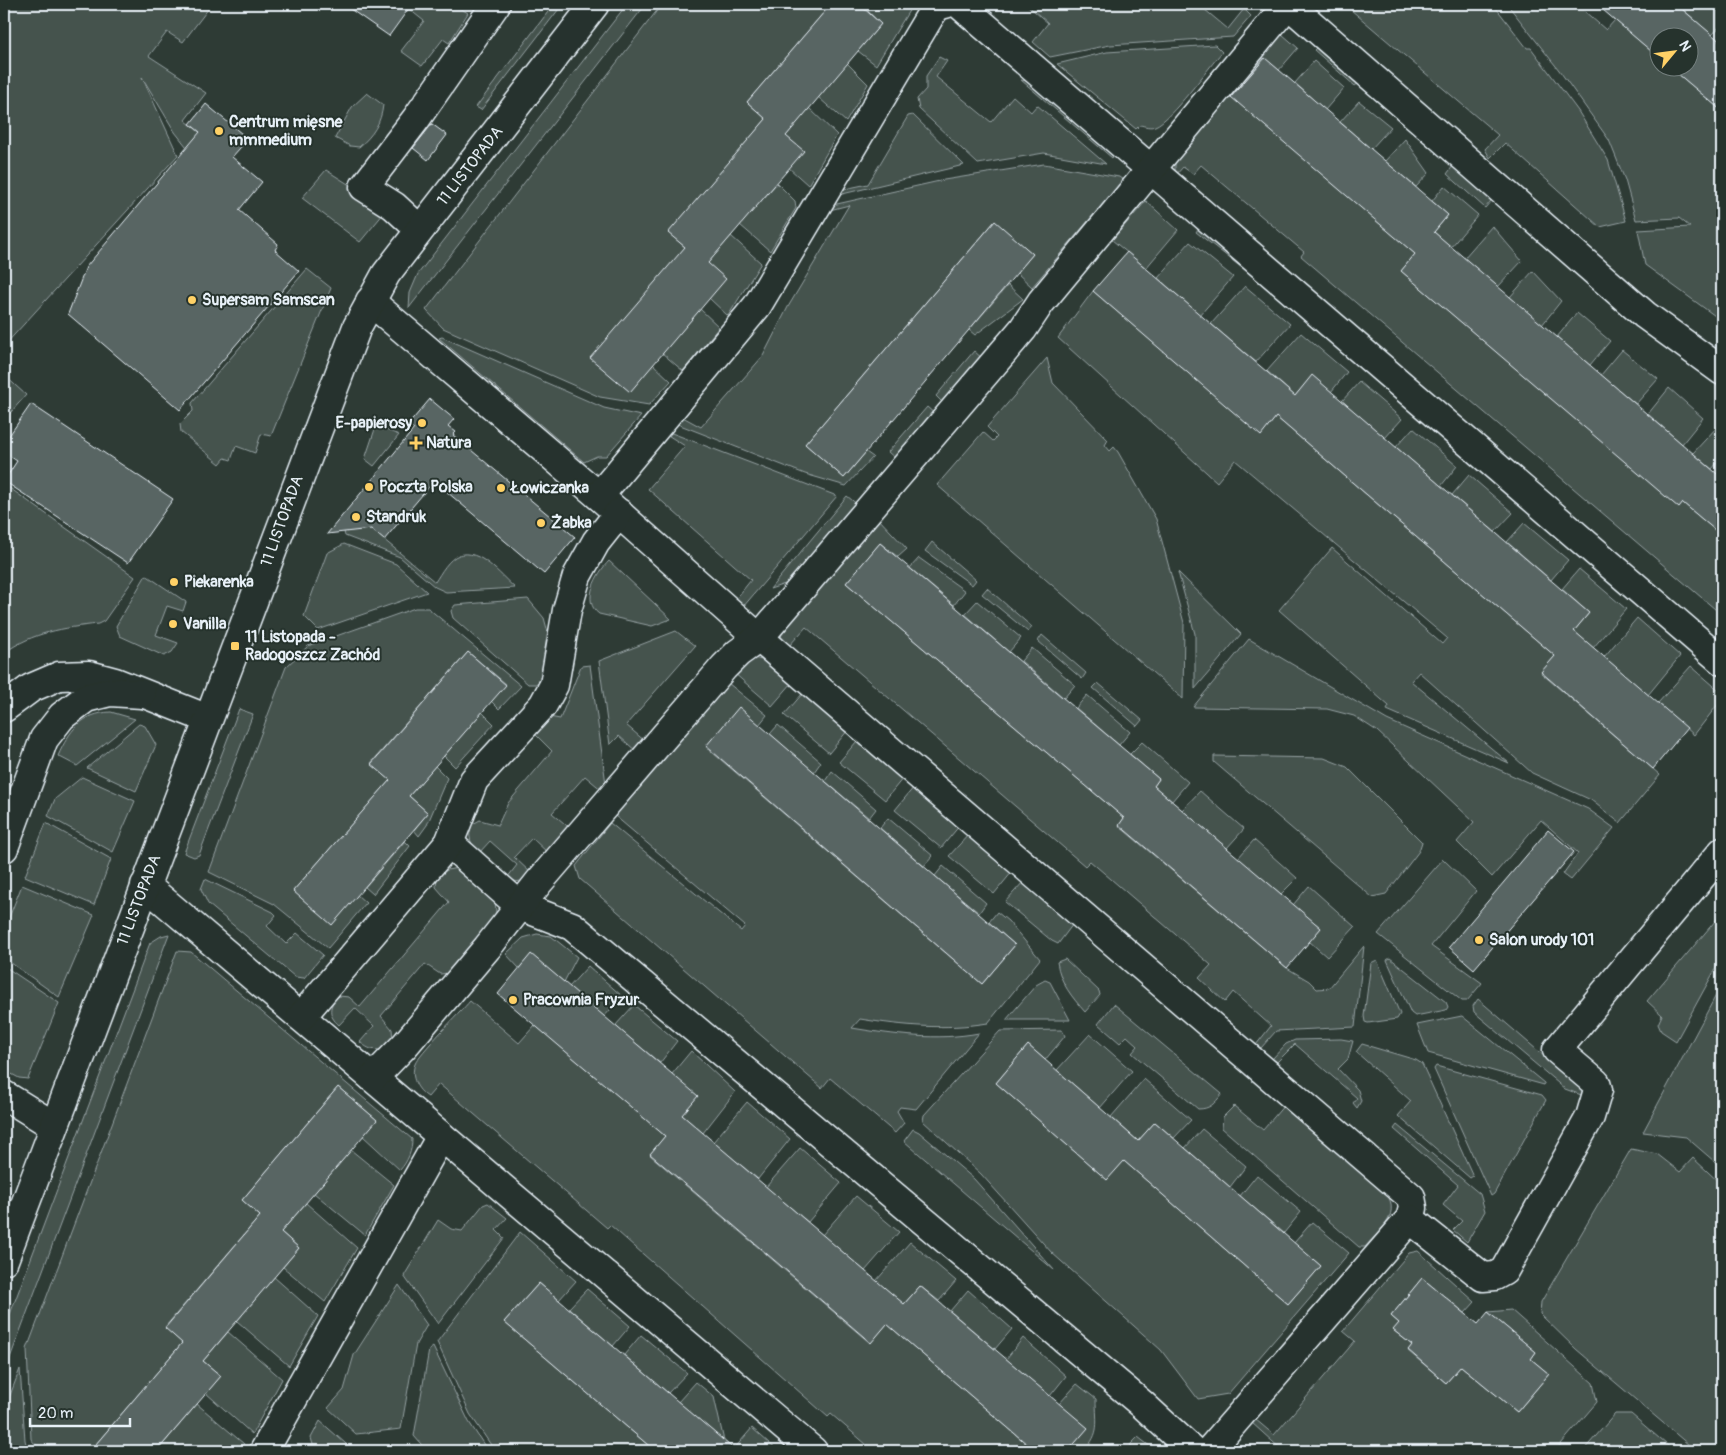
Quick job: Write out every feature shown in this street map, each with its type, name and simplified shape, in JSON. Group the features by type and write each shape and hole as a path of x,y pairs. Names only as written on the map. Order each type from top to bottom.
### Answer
{"street":[{"path":"419,229 394,206 364,186 416,119 496,4"},
{"name":"11 LISTOPADA","path":"4,1255 322,415 370,301 419,229 595,4"},
{"path":"301,1017 449,843 474,780 543,705 554,684 567,610 577,576 609,504 757,306 930,16 937,6 945,4"},
{"path":"959,4 1722,661"},
{"path":"372,1078 411,1037 515,916 520,906 724,667 738,653 759,638 1023,329 1041,302 1288,4 1645,315 1722,371"},
{"path":"370,301 609,504 759,638 1411,1196 1413,1208 1410,1218 1209,1451"},
{"path":"4,708 30,688 59,676 89,675 116,682 208,719"},
{"path":"4,848 44,739 62,716 86,698 110,692 142,694"},
{"path":"449,843 520,906 572,926 1142,1404 1193,1451"},
{"path":"1410,1218 1483,1277 1495,1276 1504,1271 1590,1117 1598,1090 1596,1083 1557,1050 1722,852"},
{"path":"145,885 813,1451"},
{"path":"4,1095 54,1126"},
{"path":"264,1451 441,1136"}],"shaded area":[{"path":"4,4 212,4 183,42 167,32 149,56 206,93 185,120 212,143 190,151 175,132 142,77 178,155 4,346"},
{"path":"406,4 453,4 468,13 449,43 443,39 422,66 401,51 424,21 405,6"},
{"path":"554,4 562,5 481,110 476,107"},
{"path":"627,4 646,4 409,308 410,293 418,274"},
{"path":"662,4 831,4 747,102 766,119 669,233 685,247 653,364 671,381 649,405 600,397 443,328 426,310"},
{"path":"874,4 913,4 876,65 858,51 881,24 868,11"},
{"path":"1026,4 1198,4 1228,29 1244,9 1251,16 1233,37 1110,45 1050,57 1033,42 1048,23"},
{"path":"1344,4 1493,4 1527,48 1531,48 1578,111 1608,160 1626,221 1600,227 1505,143 1490,158 1485,149 1498,135"},
{"path":"1507,4 1576,4 1606,30 1615,20 1648,48 1648,78 1683,78 1722,111 1722,321 1645,265 1638,230 1690,227 1679,218 1636,220 1625,180 1609,140 1559,70"},
{"path":"1679,4 1722,4 1722,24 1712,35"},
{"path":"1282,34 1298,48 1279,70 1264,58 1232,97 1415,254 1401,271 1679,507 1683,503 1722,536 1722,615 1301,256 1304,252 1201,165 1193,174 1183,167 1175,176 1175,152 1256,53"},
{"path":"1215,45 1222,52 1170,114 1155,126 1140,125 1136,129 1057,64 1107,52"},
{"path":"1317,47 1359,83 1355,86 1314,50"},
{"path":"939,57 947,61 936,77 991,122 1013,96 1031,112 1037,105 1106,164 1044,153 978,164 919,109 917,99 926,89 926,76"},
{"path":"1314,61 1344,88 1325,110 1295,83"},
{"path":"847,63 868,84 846,122 818,97"},
{"path":"1021,80 1033,82 1115,154 1112,158"},
{"path":"367,93 383,105 380,117 376,128 359,147 350,146 335,138 352,107"},
{"path":"1359,101 1391,127 1371,149 1340,122"},
{"path":"809,108 837,135 808,185 789,168 786,136"},
{"path":"913,115 964,165 834,196 835,191 868,184 908,116"},
{"path":"1405,139 1429,173 1416,187 1385,161"},
{"path":"1044,164 1119,177 1123,180 1032,287 1017,273 1033,254 994,222 805,444 844,478 866,452 873,457 846,486 805,474 675,423 681,416 701,427 763,356 788,307 849,205 826,211 828,206 944,180"},
{"path":"1453,166 1491,201 1485,208 1447,174"},
{"path":"326,170 383,206 384,213 360,242 302,198"},
{"path":"777,183 795,201 796,208 770,251 740,225"},
{"path":"1444,186 1478,215 1451,247 1434,232 1448,215 1432,201"},
{"path":"1146,201 1178,230 1146,268 1112,240"},
{"path":"1200,226 1245,264 1242,268 1196,232"},
{"path":"1492,226 1522,261 1498,287 1464,258"},
{"path":"731,236 761,263 728,316 709,298 708,263"},
{"path":"1190,242 1233,277 1200,315 1158,278"},
{"path":"307,269 331,288 271,436 261,434 255,453 236,446 231,460 225,458 220,464 181,432 180,424 193,411 192,403"},
{"path":"1533,271 1561,301 1542,325 1510,297"},
{"path":"1008,285 1023,299 975,335 969,330"},
{"path":"1245,286 1290,324 1256,362 1211,324"},
{"path":"1093,291 1261,435 1276,417 1555,656 1541,673 1660,775 1620,823 1591,800 1532,773 1419,672 1411,681 1509,763 1387,710 1389,706 1279,610 1332,548 1442,644 1447,638 1235,460 1217,482 1058,338"},
{"path":"700,309 719,327 683,371 662,353"},
{"path":"1577,313 1610,341 1590,365 1557,337"},
{"path":"1301,333 1347,372 1331,392 1312,376 1295,396 1267,371"},
{"path":"442,337 604,408 641,416 606,456 597,456 584,462 439,338"},
{"path":"1622,350 1658,379 1636,404 1601,375"},
{"path":"974,351 984,360 944,404 936,396"},
{"path":"1047,358 1053,383 1108,440 1105,445 1110,451 1114,447 1118,452 1156,519 1184,623 1183,699 937,485 983,432 993,441 997,437 987,427"},
{"path":"4,375 26,395 4,420"},
{"path":"1359,382 1402,419 1385,438 1342,401"},
{"path":"1669,388 1703,418 1682,444 1648,414"},
{"path":"927,407 936,415 897,460 888,452"},
{"path":"376,426 399,435 374,466 365,459"},
{"path":"1718,426 1722,429 1722,468 1717,463 1712,469 1693,453"},
{"path":"1413,428 1457,466 1441,486 1396,447"},
{"path":"669,432 837,496 743,607 735,600 751,580 648,489 685,446 666,434"},
{"path":"1469,475 1513,513 1495,532 1452,495"},
{"path":"4,484 135,577 104,621 98,624 49,632 26,640 4,653"},
{"path":"847,496 858,505 794,581 770,589"},
{"path":"877,517 907,549 898,557 880,543 846,583 1124,818 1119,826 1287,968 1309,981 1317,989 1329,988 1364,946 1355,1027 1276,1031 1261,1048 1256,1045 1271,1026 1233,992 1225,1002 1199,978 1211,965 1090,861 1085,866 806,627 789,646 781,636 785,627"},
{"path":"1524,523 1568,560 1551,580 1507,542"},
{"path":"365,524 435,582 451,560 459,555 467,554 482,559 515,588 446,592 435,587 400,557 345,536 344,532"},
{"path":"932,542 976,580 972,585 925,551"},
{"path":"344,544 396,564 427,592 318,630 304,616 327,553"},
{"path":"919,558 965,591 954,605 910,568"},
{"path":"609,561 671,619 652,626 599,614 591,602 591,595 596,580"},
{"path":"1579,569 1626,609 1593,648 1574,631 1589,613 1562,589"},
{"path":"1178,572 1241,634 1195,689 1195,634"},
{"path":"146,575 186,602 183,611 167,606 156,635 178,643 172,652 164,656 120,636 116,626"},
{"path":"987,588 1032,627 1028,632 982,594"},
{"path":"528,599 544,618 549,636 544,675 536,684 528,684 453,618 451,611 455,605"},
{"path":"977,601 1021,638 1009,652 965,614"},
{"path":"415,608 428,608 521,686 499,709 491,701 506,684 468,652 371,763 390,780 293,891 357,895 366,903 328,948 274,904 209,872 286,667 308,646"},
{"path":"1637,618 1680,656 1648,695 1604,657"},
{"path":"676,631 695,646 626,725 646,742 637,752 619,736 610,745 599,661"},
{"path":"1042,635 1086,673 1082,679 1038,641"},
{"path":"1249,639 1387,720 1588,809 1614,828 1571,880 1563,874 1578,853 1541,820 1492,877 1457,842 1474,822 1377,731 1354,716 1327,709 1193,707"},
{"path":"1032,648 1075,685 1064,698 1021,661"},
{"path":"754,658 765,661 792,683 772,706 734,673"},
{"path":"590,665 606,784 603,791 585,776 552,813 571,829 550,855 532,838 514,857 532,874 520,881 511,880 507,878 517,865 490,841 479,853 470,840 471,825 480,820 498,825 508,803 552,751 534,733 549,717 560,719 581,666"},
{"path":"1691,666 1722,693 1722,699 1694,735 1658,703"},
{"path":"728,683 767,715 759,725 739,708 706,747 982,984 1015,945 989,922 997,912 1008,921 1040,959 988,1023 940,1027 892,1024 860,1019 852,1028 900,1035 931,1037 979,1033 916,1109 900,1107 897,1111 904,1123 895,1133 830,1078 822,1088 580,879 576,866 610,823 741,931 745,926 615,816"},
{"path":"1098,683 1142,720 1137,726 1093,688"},
{"path":"803,693 848,730 829,753 784,715"},
{"path":"1087,695 1130,732 1119,745 1076,708"},
{"path":"239,709 253,714 199,855 194,857 184,853"},
{"path":"111,712 135,719 77,766 58,756 72,731 84,720 101,713"},
{"path":"482,712 494,724 455,767 444,756"},
{"path":"139,724 145,726 156,745 136,791 87,768"},
{"path":"778,725 821,762 814,772 770,734"},
{"path":"857,741 903,778 885,800 839,762"},
{"path":"1142,742 1188,782 1172,801 1154,786 1159,779 1130,754"},
{"path":"1214,756 1324,758 1347,767 1422,842 1419,851 1386,894 1372,897 1214,762"},
{"path":"435,766 447,778 427,825 419,836 414,830 428,813 409,796"},
{"path":"832,771 876,809 869,818 825,781"},
{"path":"82,777 135,801 113,852 48,816 55,799"},
{"path":"914,787 960,825 941,848 895,810"},
{"path":"1200,791 1244,829 1227,848 1182,810"},
{"path":"888,818 933,856 924,866 880,828"},
{"path":"46,823 111,859 94,905 25,876"},
{"path":"969,834 1012,872 994,894 949,856"},
{"path":"1254,840 1297,878 1281,894 1238,858"},
{"path":"405,841 410,846 373,894 365,887"},
{"path":"1443,859 1476,891 1431,946 1482,983 1467,1001 1462,1001 1378,934"},
{"path":"943,866 986,903 979,913 935,876"},
{"path":"458,868 495,898 496,913 486,930 451,973 440,974 425,964 381,1016 392,1029 393,1041 377,1050 364,1046 360,1042 374,1026 355,1008 339,1025 331,1014 331,1007 335,999 339,996 349,997 360,1007 449,902 436,887 437,878 447,870"},
{"path":"205,879 273,912 276,915 267,926 286,944 297,933 323,955 304,978 295,977 208,904 201,889"},
{"path":"1024,881 1073,924 1058,944 1005,902"},
{"path":"22,885 94,915 59,997 4,958 4,930"},
{"path":"1309,886 1355,927 1327,957 1309,941 1321,928 1293,905"},
{"path":"1722,913 1722,957 1676,1041 1661,1031 1658,1024 1662,1015 1647,1001"},
{"path":"169,934 4,1374 4,1330 150,943 161,936"},
{"path":"537,934 551,936 577,957 564,982 531,955 519,968 506,954 523,938"},
{"path":"177,951 191,952 412,1139 410,1152 400,1170 363,1136 376,1119 338,1087 242,1200 260,1216 165,1327 182,1343 90,1451 57,1451 41,1448 31,1439 27,1349"},
{"path":"1390,958 1446,1002 1448,1007 1446,1010 1415,1016 1411,1013 1387,960"},
{"path":"1065,959 1099,991 1100,995 1085,1012 1071,995 1061,977 1057,962"},
{"path":"1377,960 1400,1014 1397,1019 1368,1023 1365,1022 1364,1016 1371,963"},
{"path":"4,966 59,1003 28,1079 19,1078 4,1070"},
{"path":"588,966 622,996 604,1017 569,987"},
{"path":"1045,980 1050,982 1070,1020 1006,1020 1036,985"},
{"path":"1722,984 1722,1168 1686,1137 1643,1132"},
{"path":"1478,999 1581,1088 1584,1096 1565,1089 1474,1012 1473,1006"},
{"path":"470,1001 519,1043 535,1025 665,1136 650,1155 870,1343 887,1324 1035,1451 874,1451 831,1414 828,1417 610,1225 607,1228 439,1084 428,1097 421,1091 413,1074 415,1064 432,1042"},
{"path":"1114,1004 1222,1094 1217,1101 1209,1107 1198,1109 1132,1053 1138,1046 1127,1036 1120,1043 1098,1024"},
{"path":"634,1005 677,1041 660,1063 615,1026"},
{"path":"1462,1016 1544,1083 1544,1085 1428,1053 1417,1025"},
{"path":"1062,1030 1065,1036 1045,1060 1028,1045 996,1083 1106,1179 1124,1161 1288,1304 1321,1266 1294,1243 1312,1222 1349,1253 1228,1394 1198,1399 1161,1350 1052,1253 981,1174 923,1121 924,1115 1000,1031"},
{"path":"1090,1034 1132,1071 1100,1108 1057,1070"},
{"path":"1341,1039 1353,1041 1348,1059 1338,1069 1358,1090 1361,1101 1357,1108 1353,1103 1357,1098 1295,1044 1277,1062 1272,1059 1286,1044 1295,1040"},
{"path":"1362,1044 1416,1060 1422,1064 1473,1176 1470,1178 1398,1116 1411,1101 1356,1052"},
{"path":"691,1051 735,1092 703,1133 682,1115 672,1074"},
{"path":"1436,1066 1542,1095 1546,1100 1494,1194 1491,1196 1434,1069"},
{"path":"1144,1079 1191,1120 1174,1138 1155,1122 1138,1141 1111,1117"},
{"path":"747,1102 790,1139 758,1179 713,1142"},
{"path":"1285,1104 1384,1188 1389,1198 1391,1213 1384,1226 1365,1247 1359,1247 1222,1128 1223,1117 1234,1106 1263,1130"},
{"path":"1397,1125 1480,1194 1485,1211 1467,1242 1453,1230 1462,1221 1443,1205 1458,1185 1394,1129"},
{"path":"913,1129 974,1179 1054,1270 904,1141"},
{"path":"1202,1129 1246,1166 1230,1187 1185,1148"},
{"path":"800,1148 841,1183 808,1222 766,1187"},
{"path":"1631,1149 1657,1154 1680,1172 1693,1158 1722,1185 1722,1451 1696,1451 1576,1349 1540,1314 1541,1302"},
{"path":"351,1150 394,1185 365,1235 314,1193"},
{"path":"1257,1175 1301,1212 1284,1233 1240,1196"},
{"path":"856,1196 899,1232 865,1271 822,1235"},
{"path":"306,1203 357,1248 325,1302 283,1267 299,1248 281,1232"},
{"path":"488,1203 507,1218 496,1230 504,1238 438,1324 404,1276 438,1220 451,1229 462,1231 483,1205"},
{"path":"520,1232 576,1281 559,1300 539,1283 504,1322 655,1451 495,1451 470,1414 437,1342"},
{"path":"910,1242 956,1281 939,1301 920,1286 904,1304 876,1281"},
{"path":"1418,1251 1475,1302 1465,1313 1422,1278 1391,1316 1399,1323 1394,1331 1412,1345 1408,1351 1446,1383 1461,1366 1517,1412 1549,1374 1531,1359 1536,1352 1488,1312 1511,1310 1593,1383 1597,1402 1555,1451 1283,1451 1252,1423 1255,1419 1274,1435 1355,1341 1343,1331 1409,1253"},
{"path":"274,1277 318,1316 289,1366 237,1321"},
{"path":"399,1285 427,1325 416,1344 401,1429 356,1434 328,1408 344,1390 354,1355"},
{"path":"587,1289 630,1326 613,1346 569,1308"},
{"path":"968,1290 1012,1329 995,1349 950,1311"},
{"path":"228,1332 282,1379 252,1434 206,1393 221,1376 203,1361"},
{"path":"641,1335 687,1373 668,1393 624,1355"},
{"path":"1023,1338 1066,1376 1050,1396 1006,1359"},
{"path":"433,1347 469,1422 488,1451 427,1451 414,1436 429,1350"},
{"path":"20,1369 25,1440 28,1451 4,1451 4,1411"},
{"path":"696,1382 714,1397 724,1441 678,1402"},
{"path":"1077,1384 1096,1399 1097,1421 1093,1438 1084,1451 1068,1451 1087,1428 1059,1404"},
{"path":"197,1404 244,1444 238,1451 162,1451 159,1449"},
{"path":"1615,1414 1631,1414 1674,1451 1583,1451"},
{"path":"320,1421 354,1451 317,1451 311,1438"},
{"path":"752,1428 778,1451 736,1451 734,1449"},
{"path":"1138,1437 1156,1451 1137,1451 1130,1445"}],"building":[{"path":"343,4 412,4 389,36"},
{"path":"831,4 859,4 881,24 786,136 804,151 708,263 726,279 630,392 590,358 685,247 668,233 766,119 747,102"},
{"path":"1596,4 1676,4 1722,43 1722,111 1683,78 1698,78 1698,28 1648,28 1648,48"},
{"path":"1265,58 1448,215 1434,232 1722,478 1722,536 1683,503 1679,508 1401,271 1415,254 1231,97"},
{"name":"Supersam Samscan","path":"206,104 248,139 232,157 262,182 239,210 278,244 275,250 299,271 180,410 68,314 86,267 200,132 190,124"},
{"path":"432,124 447,135 428,160 413,148"},
{"path":"995,221 1033,254 844,478 805,444"},
{"path":"1127,252 1295,396 1312,375 1589,613 1574,631 1687,728 1653,769 1541,672 1555,656 1276,417 1261,436 1093,291"},
{"path":"430,399 454,419 448,426 456,432 453,435 575,537 544,574 434,481 384,540 371,529 327,534 414,429 408,425"},
{"path":"31,404 173,499 128,563 4,481 17,461 4,452 4,443"},
{"path":"880,543 1159,779 1154,786 1321,928 1287,968 1119,825 1124,818 846,583"},
{"path":"468,652 506,685 409,796 428,813 332,925 293,891 390,780 371,764"},
{"path":"739,707 1015,945 982,984 706,746"},
{"path":"1548,830 1574,852 1474,969 1449,947"},
{"path":"531,954 698,1096 682,1115 865,1271 904,1304 920,1286 1088,1428 1068,1451 1035,1451 887,1324 871,1343 650,1154 665,1136 498,994"},
{"path":"1028,1045 1138,1141 1155,1122 1321,1266 1288,1304 1124,1161 1107,1180 996,1083"},
{"path":"338,1087 377,1120 281,1232 299,1248 203,1361 221,1376 157,1451 90,1451 182,1343 165,1328 260,1216 242,1200"},
{"path":"1422,1278 1478,1324 1488,1312 1536,1352 1531,1359 1549,1374 1517,1412 1461,1366 1446,1383 1408,1350 1412,1345 1393,1330 1399,1323 1391,1316"},
{"path":"539,1283 736,1451 655,1451 504,1322"}],"place":[{"name":"Centrum mięsne mmmedium","path":"219,131"},
{"name":"Supersam Samscan","path":"192,300"},
{"name":"E-papierosy","path":"422,423"},
{"name":"Natura","path":"416,443"},
{"name":"Poczta Polska","path":"369,487"},
{"name":"Łowiczanka","path":"501,488"},
{"name":"Standruk","path":"356,517"},
{"name":"Żabka","path":"541,523"},
{"name":"Piekarenka","path":"174,582"},
{"name":"Vanilla","path":"173,624"},
{"name":"11 Listopada - Radogoszcz Zachód","path":"235,646"},
{"name":"Salon urody 101","path":"1479,940"},
{"name":"Pracownia Fryzur","path":"513,1000"}]}
